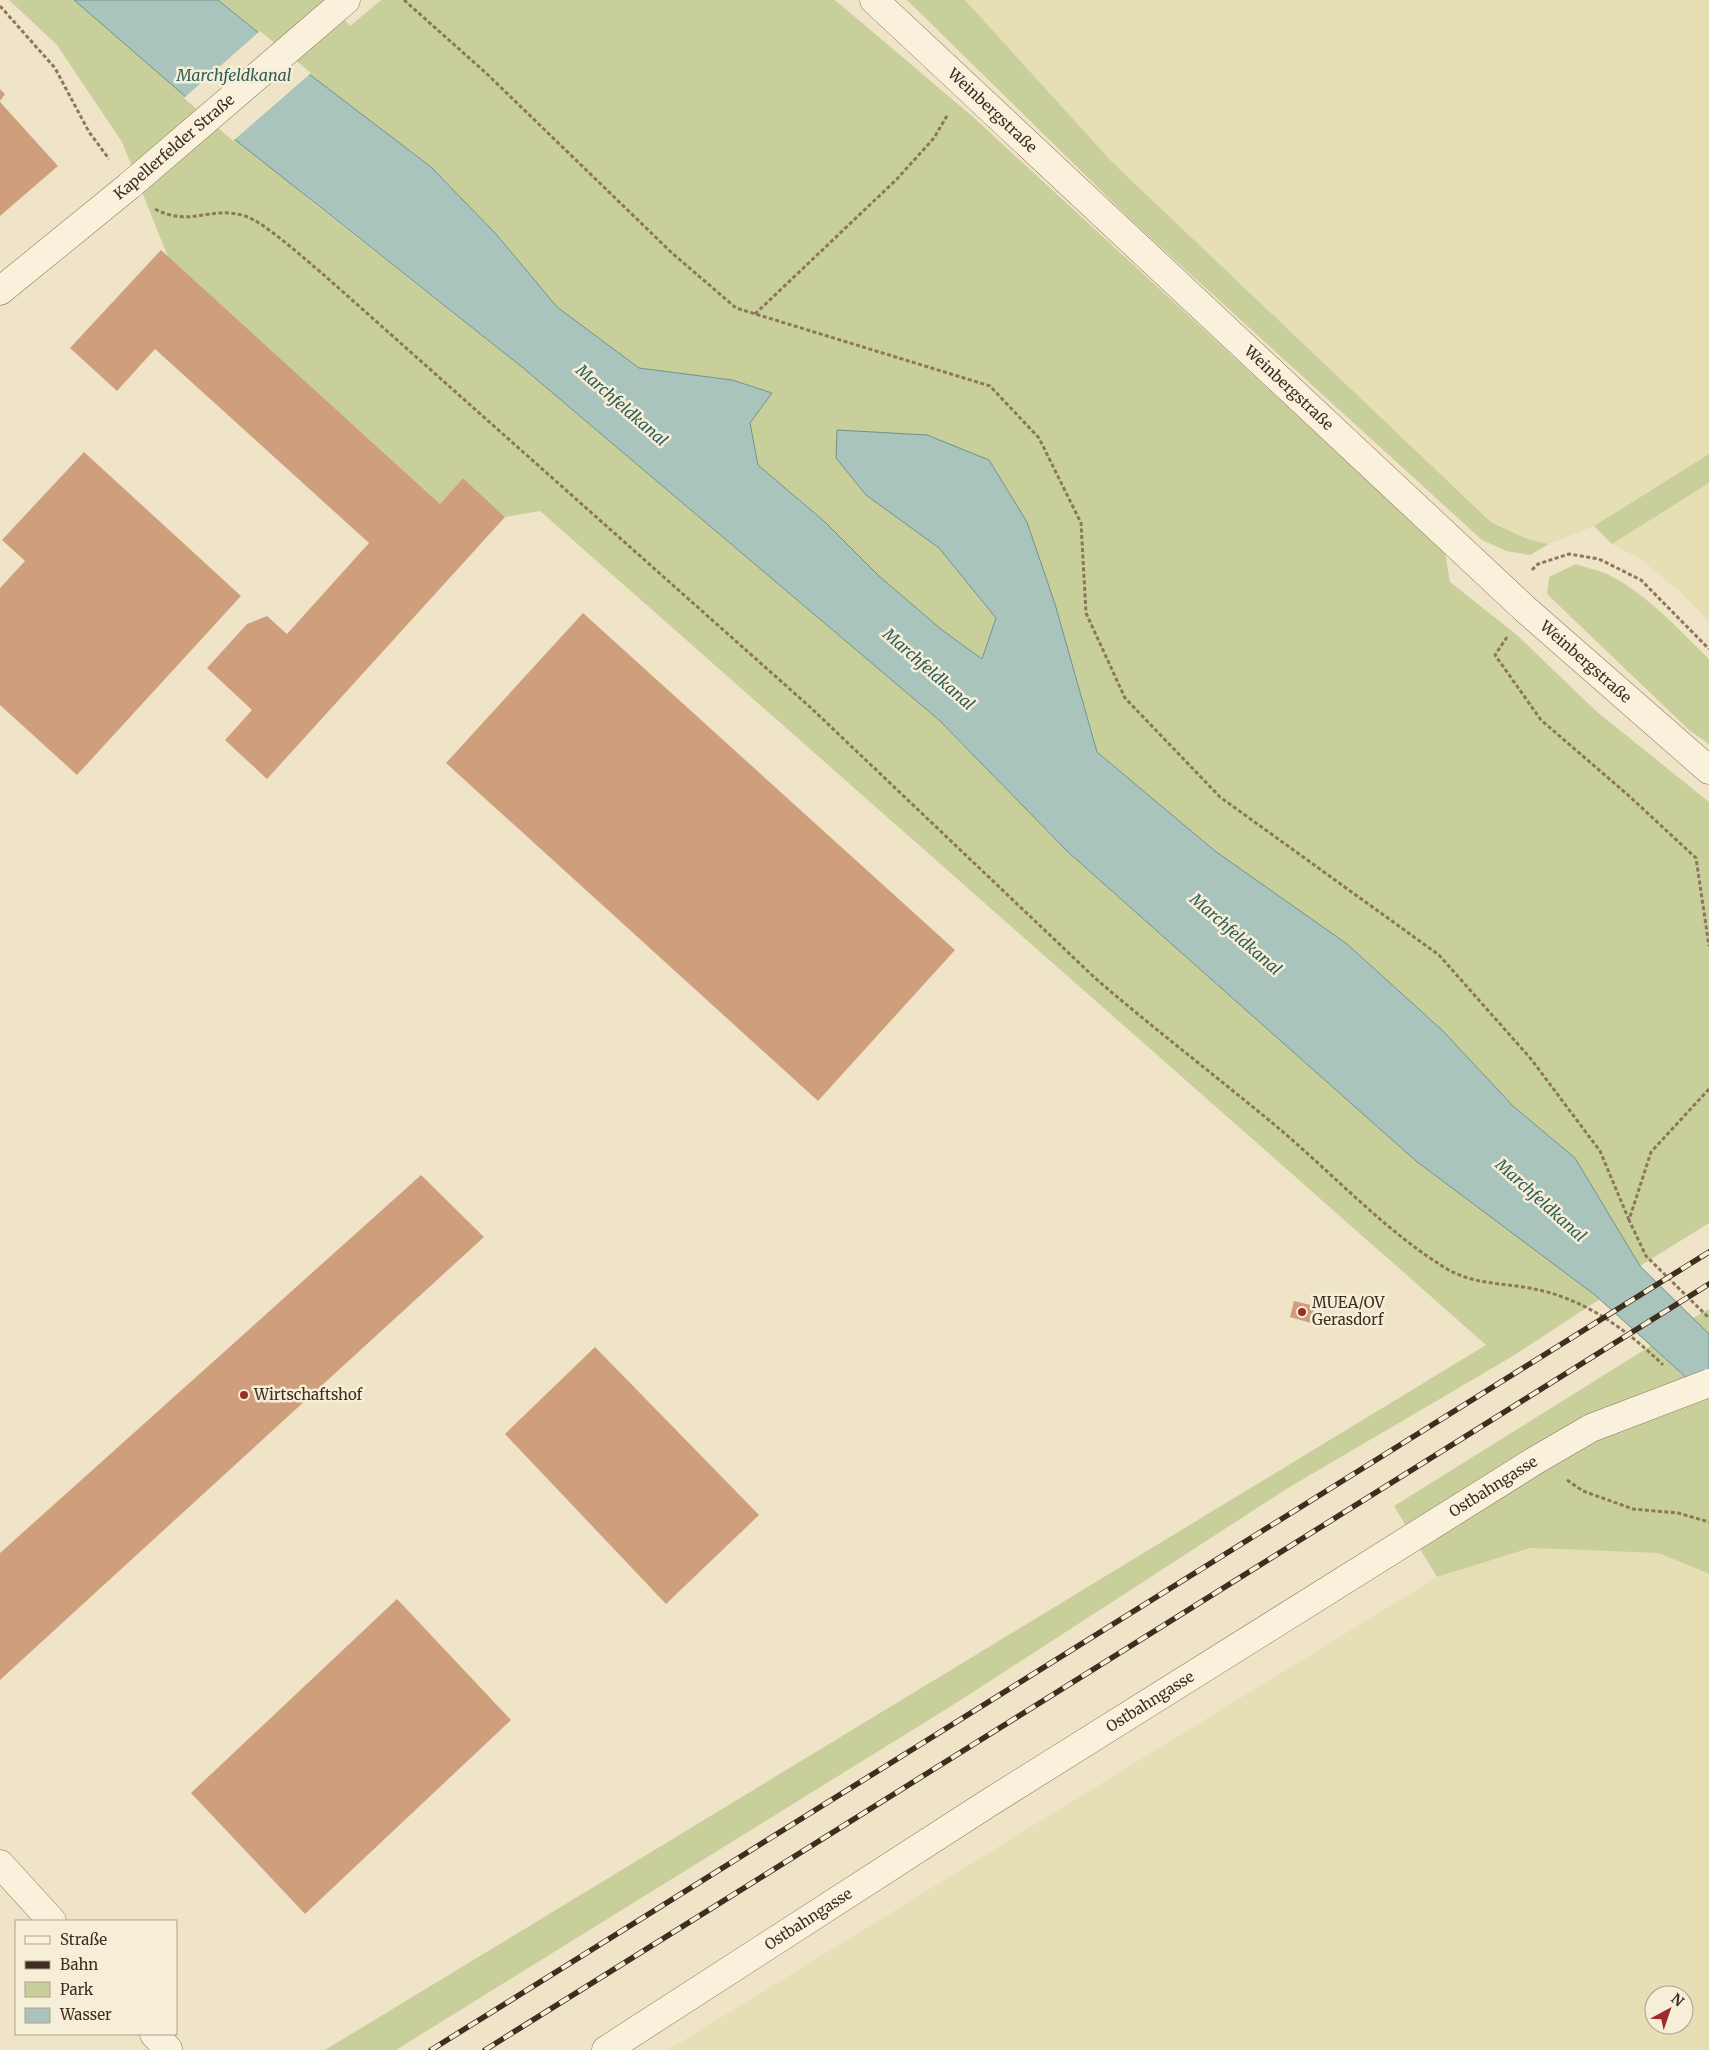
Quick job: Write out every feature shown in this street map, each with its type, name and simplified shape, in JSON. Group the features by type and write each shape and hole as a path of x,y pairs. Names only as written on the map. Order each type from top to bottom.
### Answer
{"street":[{"name":"Weinbergstraße","path":"874,0 1517,601 1709,770"},
{"name":"Kapellerfelder Straße","path":"0,292 129,186 340,4"},
{"name":"Ostbahngasse","path":"606,2050 979,1809 1536,1460 1591,1428 1709,1383"},
{"path":"0,1864 51,1920"}],"path":[{"path":"404,0 486,74 672,253 736,308 990,386 1039,438 1082,523 1086,613 1125,698 1220,797 1439,955 1531,1059 1600,1151 1646,1256 1709,1318"},
{"path":"0,6 56,68 89,132 129,186 146,204 168,216 193,218 218,212 246,216 268,230 324,275 810,707 1095,978 1134,1012 1277,1127 1350,1193 1448,1270 1478,1282 1533,1289 1558,1295 1586,1306 1614,1323 1667,1369"},
{"path":"755,314 897,179 934,138 966,86"},
{"path":"1709,649 1641,580 1599,559 1570,554 1538,564 1517,601 1496,655 1540,720 1628,794 1696,858 1709,946"},
{"path":"1629,1220 1651,1152 1709,1089"},
{"path":"1536,1460 1583,1491 1633,1509 1678,1513 1709,1522"}],"shaded area":[{"path":"965,0 1709,0 1709,454 1594,526 1549,544 1527,539 1492,522 1113,163"},
{"path":"1709,483 1709,622 1679,591 1639,558 1612,544"},
{"path":"1530,1548 1660,1553 1709,1574 1709,2050 668,2050 1437,1577"}],"green space":[{"path":"9,0 76,0 317,206 522,367 939,720 1068,852 1416,1161 1600,1299 1513,1356 1288,1488 956,1703 396,2050 325,2050 1486,1345 540,511 505,517 463,478 440,504 168,257 122,142 57,45"},
{"path":"218,0 328,0 350,26 381,0 835,0 972,116 1445,552 1450,582 1517,635 1596,711 1709,802 1709,1223 1640,1266 1575,1158 1513,1106 1443,1031 1347,944 1215,851 1097,752 1055,604 1027,522 989,460 836,458 866,495 939,548 996,618 982,659 942,630 879,576 825,522 758,465 750,423 772,393 732,380 639,368 557,307 496,234 431,167 309,74"},
{"path":"907,0 965,0 1113,163 1491,522 1527,539 1549,544 1530,555 1506,551 1482,540 1132,221"},
{"path":"1709,454 1709,483 1612,544 1594,526"},
{"path":"1576,564 1609,575 1637,592 1662,613 1709,659 1709,744 1689,730 1547,594 1549,577"},
{"path":"1709,1309 1709,1334 1693,1318"},
{"path":"1652,1345 1709,1398 1709,1574 1659,1553 1530,1548 1437,1577 1394,1506"}],"water":[{"name":"Marchfeldkanal","path":"74,0 218,0 309,74 431,167 496,234 557,307 639,368 732,380 772,393 750,423 758,465 825,522 879,576 942,630 982,659 996,618 939,548 866,495 836,458 837,430 927,435 989,460 1027,522 1055,604 1097,752 1215,851 1347,944 1443,1031 1513,1106 1575,1158 1640,1266 1709,1334 1709,1398 1595,1295 1416,1161 1068,852 939,720 522,367 238,142"}],"pier":[{"path":"260,31 311,73 233,141 184,98"}],"building":[{"path":"0,89 5,94 0,101"},
{"path":"0,102 58,166 0,216"},
{"path":"161,250 440,504 463,478 505,517 267,779 225,740 252,710 207,668 247,624 267,616 287,634 369,543 155,349 117,391 70,348"},
{"path":"84,452 241,596 77,775 0,705 0,588 25,561 2,540"},
{"path":"583,613 955,950 818,1101 446,763"},
{"name":"Wirtschaftshof","path":"421,1175 484,1237 0,1680 0,1553"},
{"name":"MUEA/OV Gerasdorf","path":"1294,1301 1315,1306 1311,1323 1290,1317"},
{"path":"595,1347 759,1515 666,1604 505,1434"},
{"path":"397,1599 511,1720 305,1914 191,1793"}],"railway":[{"path":"431,2050 1709,1252"},
{"path":"485,2050 1709,1284"}],"place":[{"name":"MUEA/OV Gerasdorf","path":"1302,1312"},
{"name":"Wirtschaftshof","path":"244,1395"}]}
